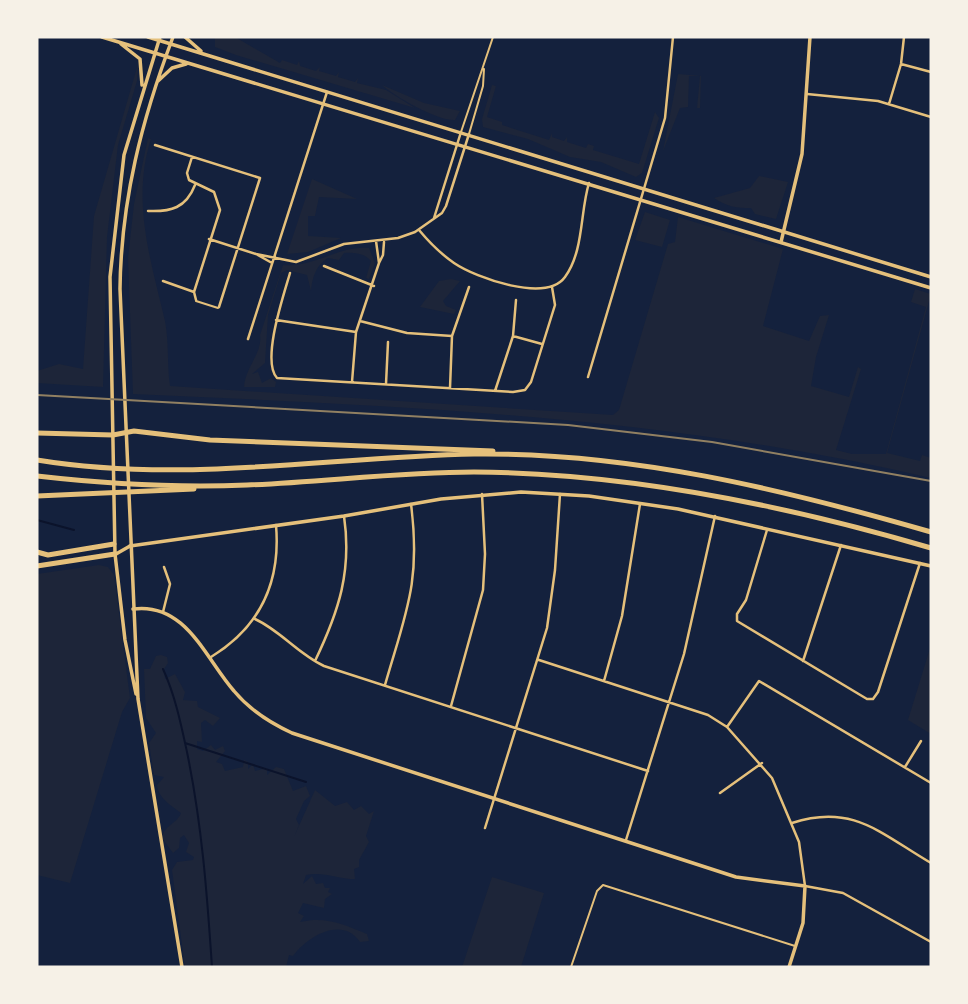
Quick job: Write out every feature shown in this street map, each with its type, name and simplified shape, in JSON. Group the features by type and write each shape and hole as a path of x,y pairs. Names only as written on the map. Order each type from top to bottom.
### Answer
{"highway":[{"path":"37,433 113,435 126,432 210,440 331,443 600,459 720,479 838,505 931,532"},
{"path":"37,460 125,469 204,471 393,458 524,454"},
{"path":"37,496 137,494 472,472 597,479 705,496 835,523 931,548"},
{"path":"37,475 138,485 246,485"},
{"path":"37,552 48,555 114,544"},
{"path":"37,566 115,554"}],"main road":[{"path":"102,37 931,288"},
{"path":"148,37 159,38 170,44 931,277"},
{"path":"138,699 120,289 122,238 131,176 154,89 173,37"},
{"path":"185,37 194,47 216,57"},
{"path":"781,242 798,178 810,37"},
{"path":"159,38 124,155 113,229 110,296 114,544 125,640 138,699 182,967"},
{"path":"113,40 141,59 142,91"},
{"path":"154,89 162,76 172,68 194,65"},
{"path":"114,544 130,546 482,494 560,494 640,503 715,516 931,566"},
{"path":"115,554 130,546"},
{"path":"133,609 151,608 163,612 188,630 246,703 286,730 746,880 805,886 804,914 789,967"}],"street":[{"path":"434,218 493,37"},
{"path":"588,377 667,109 673,37"},
{"path":"889,104 901,64 904,37"},
{"path":"901,64 931,72"},
{"path":"209,239 256,254 296,262 344,244 403,237 419,230 442,213 448,202 483,86 484,68"},
{"path":"248,339 327,92"},
{"path":"807,94 853,97 889,104 931,117"},
{"path":"155,145 260,178 219,307 196,300 194,292 220,204 214,192 195,186 187,176 192,157"},
{"path":"419,230 449,260 475,273 523,288 552,287 564,279 569,269 583,226 582,205 589,183"},
{"path":"148,211 176,209 190,196 195,186"},
{"path":"352,382 356,332 374,286 383,255 384,240"},
{"path":"376,241 379,263"},
{"path":"256,254 272,263"},
{"path":"324,266 374,286"},
{"path":"290,273 276,320 272,369 276,377 495,391 525,390 531,382 555,303 552,287"},
{"path":"163,281 194,292"},
{"path":"450,388 452,336 469,287"},
{"path":"495,391 513,336 516,300"},
{"path":"276,320 356,332"},
{"path":"360,321 407,333 452,336"},
{"path":"513,336 542,344"},
{"path":"386,384 388,342"},
{"path":"450,707 483,590 485,554 482,494"},
{"path":"485,828 539,660 552,600 560,494"},
{"path":"604,681 622,615 640,503"},
{"path":"384,686 409,608 415,577 416,542 411,504"},
{"path":"315,662 345,583 348,552 344,516"},
{"path":"626,842 684,654 715,516"},
{"path":"210,658 243,635 255,619 277,563 276,525"},
{"path":"768,528 746,600 736,617 742,626 870,699 878,692 920,563"},
{"path":"803,662 842,544"},
{"path":"163,612 170,583 164,567"},
{"path":"255,619 272,628 315,662 648,771"},
{"path":"539,660 711,716 727,727 762,763 792,823 803,855 805,886 843,893 931,942"},
{"path":"727,727 748,700 758,680 931,783"},
{"path":"905,767 921,741"},
{"path":"720,793 762,763"},
{"path":"792,823 820,815 844,816 931,863"},
{"path":"571,967 597,891 603,885 796,946"}],"shaded area":[{"path":"215,37 235,37 280,63 282,60 297,65 299,61 300,66 316,71 320,67 319,71 336,76 339,72 338,77 355,82 358,78 357,83 386,90 415,108 236,55 215,47"},
{"path":"138,64 137,81 118,145 107,237 103,387 37,383 37,371 59,364 83,369 94,216"},
{"path":"678,74 701,76 700,108 697,108 700,76 689,76 688,107 680,108 663,151"},
{"path":"382,85 424,103 460,111 455,120 438,116 406,101"},
{"path":"492,85 496,86 487,117 502,122 502,125 549,140 552,133 552,137 564,141 567,137 567,142 586,148 588,144 594,146 593,150 639,164 655,112 659,118 642,173 636,177 601,162 570,157 528,139 483,127 482,119"},
{"path":"148,138 151,139 143,185 145,231 165,321 170,386 613,415 619,410 668,244 675,242 678,217 783,249 763,326 809,341 820,316 829,315 816,357 811,386 849,397 858,367 861,369 836,450 852,454 886,454 926,307 911,302 915,289 931,294 887,453 920,461 922,455 931,458 931,478 733,440 634,427 334,403 133,394 128,258 134,204"},
{"path":"759,176 788,182 776,219 755,214 751,208 732,206 714,198 750,188"},
{"path":"312,179 357,199 319,197 315,216 308,216 308,236 341,238 308,252 287,254"},
{"path":"645,212 670,220 662,247 635,240"},
{"path":"369,248 375,263 369,279 366,278 371,261 362,255 351,253 344,253 339,260 328,258 320,264 312,281 311,291 307,275 287,270 281,273 268,315 265,363 252,374 258,372 262,383 271,378 276,382 275,387 244,387 247,373 259,348 260,335 283,265 305,263 347,250"},
{"path":"439,281 460,281 443,301 446,306 456,310 454,314 420,307"},
{"path":"99,565 108,567 114,575 130,698 122,712 70,883 37,875 37,574"},
{"path":"931,645 931,734 908,720"},
{"path":"156,656 167,657 168,663 164,669 165,679 175,674 185,692 183,700 197,701 198,707 220,718 213,726 205,720 201,723 202,742 197,741 197,749 203,751 211,745 215,750 223,746 225,751 216,762 222,764 225,771 243,767 244,760 248,762 248,769 253,764 255,771 267,768 267,775 276,767 284,769 293,791 306,786 310,796 304,801 296,819 299,825 294,837 315,790 335,806 347,802 354,810 361,806 369,814 374,811 366,836 369,842 359,860 359,867 354,869 355,879 306,875 303,884 312,876 316,884 323,883 325,888 330,888 328,892 332,894 325,899 324,908 303,903 298,913 304,916 300,922 334,922 367,934 369,941 360,942 353,934 335,930 316,936 293,956 289,955 286,967 185,967 172,870 177,862 193,860 194,857 186,852 189,843 184,835 180,838 179,848 173,853 162,838 165,830 181,813 166,801 158,790 157,785 164,777 154,775 149,743 156,733 146,718 144,669 150,669"},
{"path":"492,877 544,893 521,967 462,967"}],"waterway":[{"path":"37,520 74,530"},
{"path":"163,669 185,741 197,806 212,967"},
{"path":"185,743 306,782"}],"railway":[{"path":"37,395 568,425 712,442 931,481"}]}
